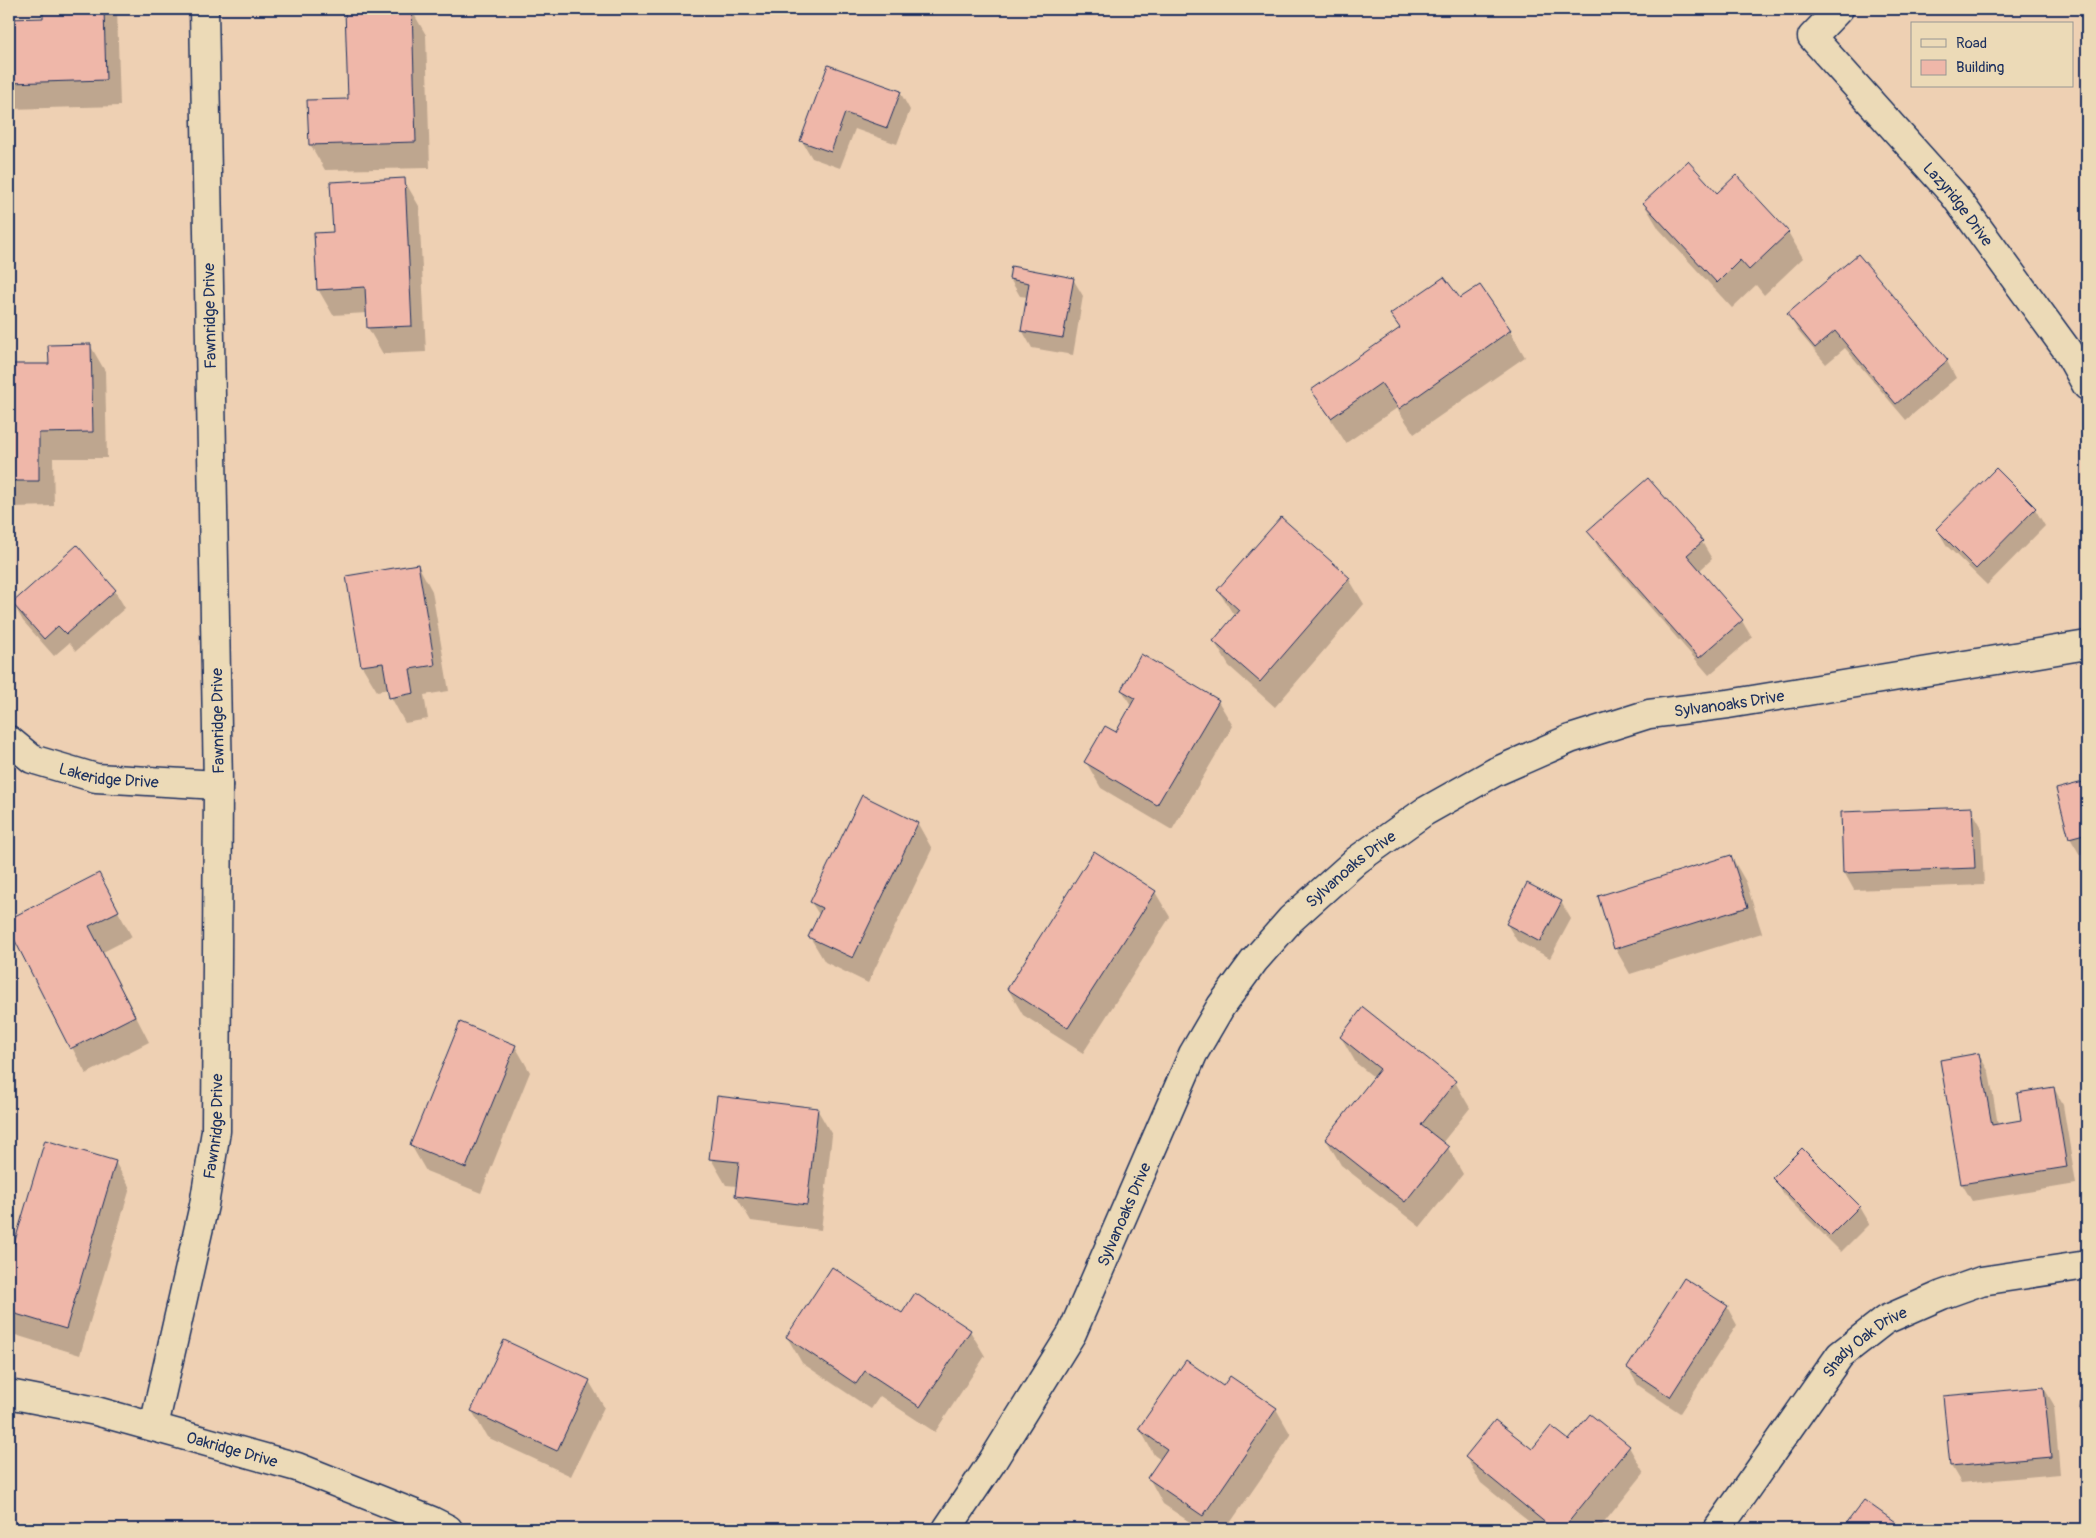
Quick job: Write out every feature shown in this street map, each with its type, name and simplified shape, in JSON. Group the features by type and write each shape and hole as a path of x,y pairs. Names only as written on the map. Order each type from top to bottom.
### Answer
{"street":[{"name":"Fawnridge Drive","path":"154,1426 204,1205 216,1130 218,785 204,9"},
{"name":"Lazyridge Drive","path":"1839,9 1812,37 1954,195 2067,350 2087,386"},
{"name":"Sylvanoaks Drive","path":"947,1529 992,1462 1072,1334 1194,1054 1221,1006 1254,961 1291,919 1357,860 1424,812 1495,772 1570,739 1649,714 1728,704 2087,645"},
{"name":"Lakeridge Drive","path":"9,740 32,759 96,778 218,785"},
{"name":"Shady Oak Drive","path":"1718,1529 1840,1355 1884,1320 1942,1295 1981,1281 2087,1265"},
{"name":"Oakridge Drive","path":"9,1394 96,1411 297,1467 448,1529"}],"building":[{"path":"43,9 104,9 106,80 9,83 9,19 43,18"},
{"path":"412,9 416,142 309,145 307,100 348,99 345,10"},
{"path":"828,65 901,91 887,128 845,113 831,152 800,141"},
{"path":"1688,161 1717,193 1736,175 1789,232 1749,270 1740,260 1717,283 1643,203"},
{"path":"405,178 412,326 367,328 365,287 317,290 314,233 333,232 330,182"},
{"path":"1858,254 1948,360 1896,404 1835,331 1815,348 1787,314"},
{"path":"1011,266 1074,278 1063,338 1021,331 1029,283 1009,279"},
{"path":"1444,277 1460,298 1480,285 1511,330 1399,409 1381,383 1331,418 1311,390 1400,328 1390,314"},
{"path":"91,344 93,432 39,433 39,481 9,481 9,399 13,399 13,364 49,364 48,345"},
{"path":"1996,468 2036,508 1976,569 1936,529"},
{"path":"1648,478 1703,541 1687,555 1743,620 1699,658 1587,531"},
{"path":"1281,517 1350,578 1260,682 1213,641 1239,610 1217,590"},
{"path":"77,545 116,590 66,634 58,626 44,639 12,603"},
{"path":"418,564 435,665 410,669 414,693 389,698 383,663 361,666 346,576"},
{"path":"1141,654 1219,700 1157,805 1084,762 1105,726 1116,732 1135,698 1121,690"},
{"path":"2087,781 2087,847 2084,834 2069,838 2056,789"},
{"path":"862,795 918,823 853,958 808,937 822,908 810,902"},
{"path":"1972,807 1975,868 1843,873 1841,812"},
{"path":"1094,851 1156,891 1068,1028 1007,989"},
{"path":"1731,855 1748,907 1614,949 1598,896"},
{"path":"99,873 119,911 89,926 135,1016 70,1049 9,929 9,919"},
{"path":"1527,883 1562,901 1540,942 1506,924"},
{"path":"1363,1007 1456,1081 1421,1125 1449,1147 1405,1202 1325,1139 1380,1069 1340,1037"},
{"path":"460,1022 516,1045 466,1168 410,1145"},
{"path":"1979,1053 1992,1125 2021,1120 2017,1093 2054,1087 2067,1167 1961,1184 1940,1060"},
{"path":"717,1096 818,1108 807,1205 735,1196 739,1162 709,1159"},
{"path":"45,1140 116,1161 66,1329 9,1312 9,1253 11,1254"},
{"path":"1802,1148 1860,1206 1830,1236 1772,1178"},
{"path":"832,1267 902,1313 915,1293 971,1330 920,1407 865,1371 856,1384 786,1337"},
{"path":"1684,1278 1728,1306 1670,1397 1627,1368"},
{"path":"504,1340 590,1380 557,1451 471,1411"},
{"path":"1186,1360 1223,1386 1230,1376 1277,1408 1203,1516 1147,1478 1167,1449 1138,1429"},
{"path":"2082,1384 2087,1384 2087,1410 2080,1410"},
{"path":"2044,1387 2051,1457 1950,1466 1943,1396"},
{"path":"1590,1414 1630,1446 1563,1529 1553,1529 1465,1457 1495,1420 1532,1449 1551,1426 1569,1440"},
{"path":"1864,1500 1905,1529 1842,1529"}]}
